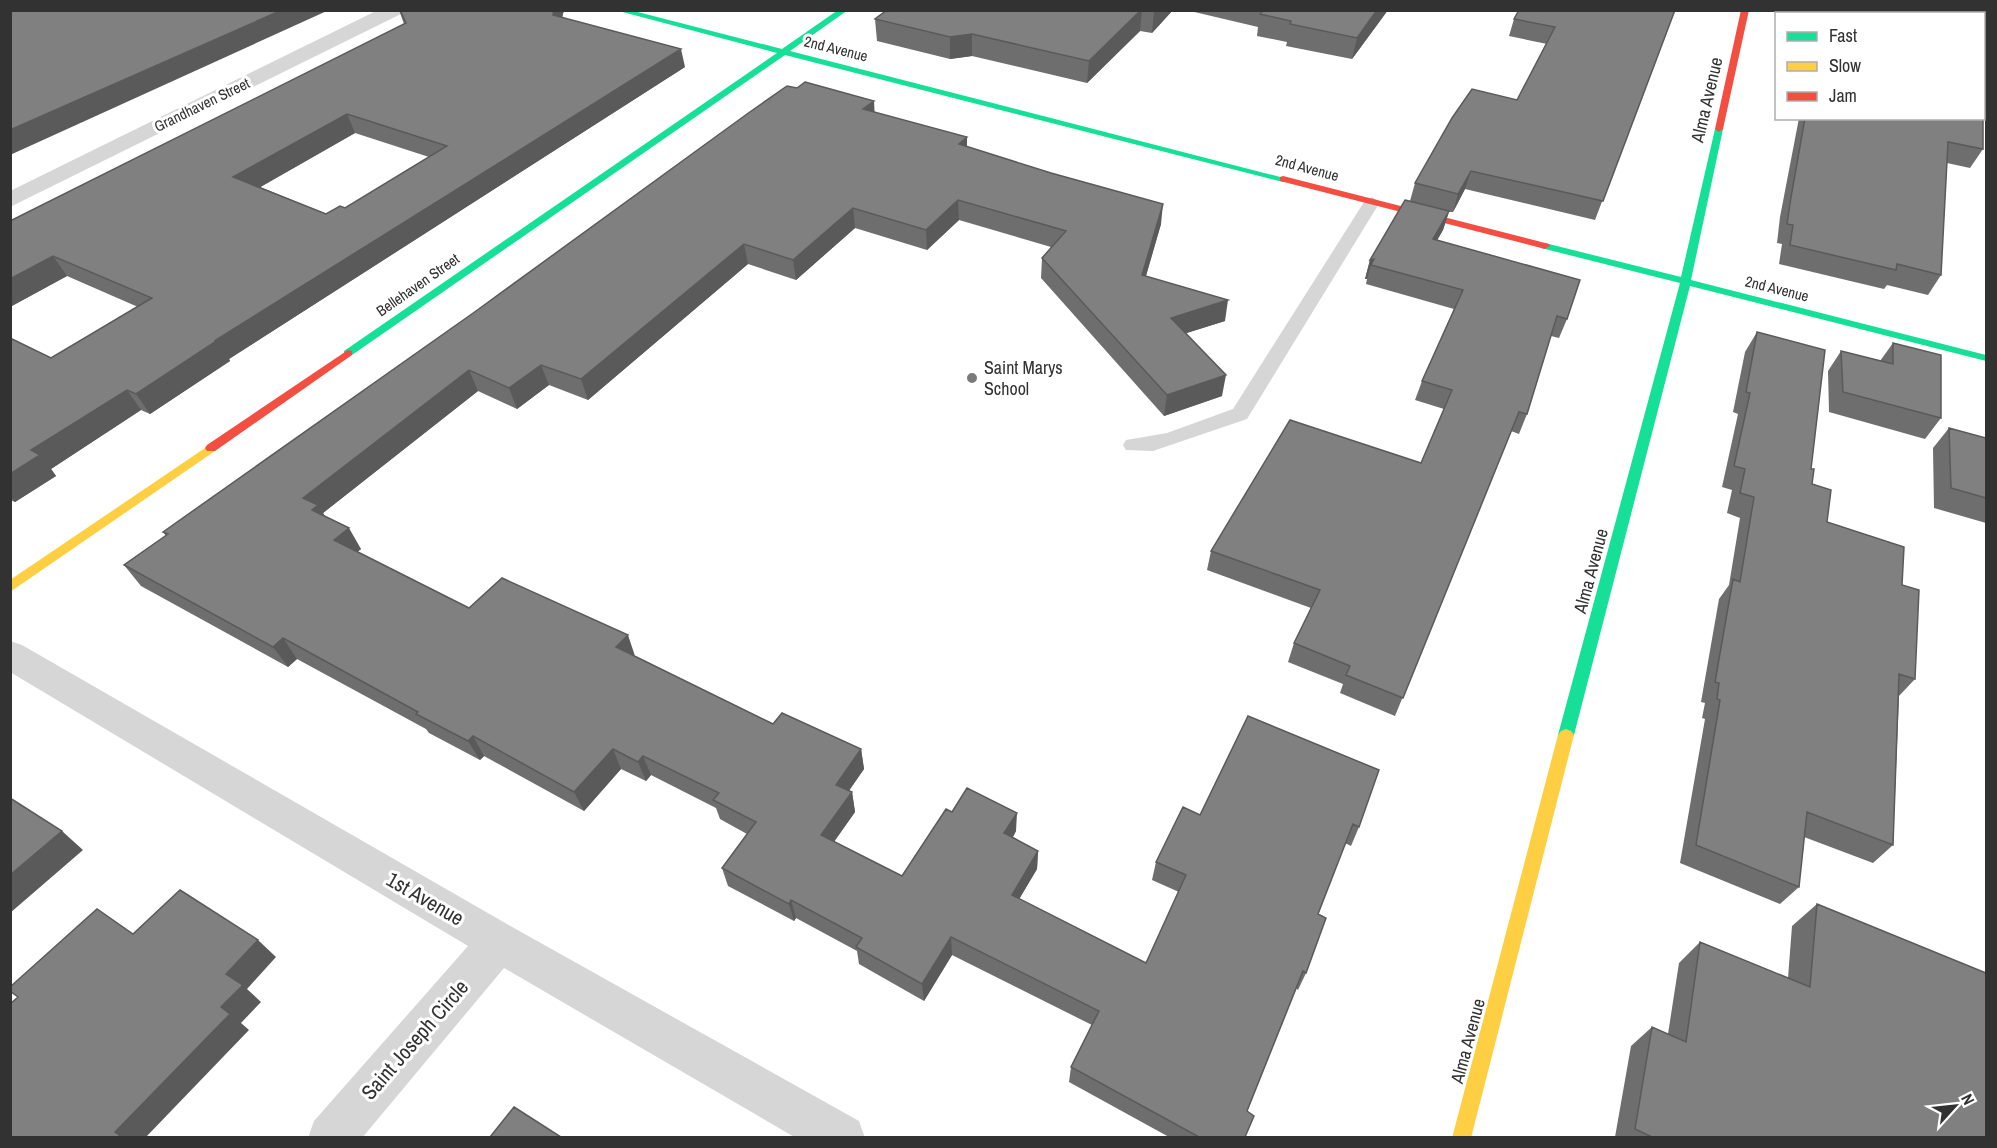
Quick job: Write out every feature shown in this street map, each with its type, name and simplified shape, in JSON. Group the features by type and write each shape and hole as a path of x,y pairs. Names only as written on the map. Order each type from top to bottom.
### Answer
{"street":[{"name":"Grandhaven Street","path":"10,200 394,10"},
{"name":"2nd Avenue","path":"619,10 1986,358"},
{"name":"Bellehaven Street","path":"10,587 844,10"},
{"name":"Alma Avenue","path":"1461,1137 1685,283 1745,10"},
{"name":"1st Avenue","path":"10,655 499,942 842,1137"},
{"name":"Saint Joseph Circle","path":"331,1137 499,942"}],"lane":[{"path":"1133,445 1153,444 1174,438 1239,414 1372,202"}],"building":[{"path":"10,10 282,10 10,130"},
{"path":"400,10 554,10 553,15 681,49 216,340 218,340 136,394 127,390 31,450 40,455 10,474 10,338 51,358 152,298 53,256 10,279 10,221 406,23","holes":["347,114 447,146 345,208 340,206 326,214 233,177"]},
{"path":"887,10 1141,10 1089,61 972,34 950,37 875,19"},
{"path":"1264,10 1377,10 1357,38 1290,24 1291,21 1260,14"},
{"path":"1519,10 1675,10 1603,201 1471,171 1458,194 1415,183 1452,118 1472,89 1517,100 1555,27 1514,19"},
{"path":"1822,10 1984,10 1984,12 1822,12"},
{"path":"805,82 874,101 863,109 967,137 959,144 1051,173 1163,204 1142,275 1228,300 1171,318 1226,375 1167,395 1042,258 1066,231 958,200 926,230 853,208 793,260 744,244 581,379 541,365 509,388 469,370 303,498 318,505 312,510 349,528 334,540 469,608 502,578 628,635 616,647 773,724 782,713 861,749 836,785 852,792 821,835 902,876 946,809 952,812 967,788 1017,813 1004,833 1038,851 1012,895 1146,963 1186,875 1156,862 1183,807 1200,815 1248,716 1379,770 1359,827 1353,824 1318,914 1326,918 1306,973 1303,971 1247,1111 1254,1116 1245,1137 1199,1137 1071,1067 1099,1011 951,937 922,984 856,947 862,938 791,900 789,904 722,868 756,822 713,800 719,793 643,756 638,762 613,749 574,792 473,736 468,741 416,714 418,712 283,638 273,647 124,565 168,534 163,532 476,311 747,114 787,86 797,88"},
{"path":"1805,120 1983,120 1983,149 1948,142 1941,275 1897,264 1896,270 1790,245 1793,225 1787,224"},
{"path":"1405,200 1449,211 1433,239 1580,280 1567,319 1557,316 1527,414 1519,412 1403,698 1346,675 1350,666 1294,643 1320,590 1211,551 1290,420 1421,463 1452,390 1422,381 1463,290 1371,265 1374,259 1370,260"},
{"path":"1757,332 1825,350 1811,469 1814,469 1812,484 1831,490 1827,522 1904,547 1902,585 1919,590 1915,679 1899,674 1893,845 1807,812 1799,887 1696,845 1720,700 1717,699 1719,683 1715,682 1733,579 1740,582 1754,497 1740,493 1745,469 1734,466 1750,393 1746,392"},
{"path":"1893,343 1941,355 1941,418 1843,392 1841,351 1893,364"},
{"path":"1949,428 1986,438 1986,498 1951,488"},
{"path":"10,798 62,831 10,875"},
{"path":"180,890 258,940 226,974 243,985 221,1007 230,1014 115,1132 120,1135 118,1137 10,1137 10,1004 18,997 10,991 10,987 97,909 133,934"},
{"path":"1817,904 1986,973 1986,1137 1652,1137 1635,1129 1652,1027 1686,1042 1700,942 1810,987"},
{"path":"514,1107 561,1137 490,1137"}],"traffic: fast":[{"path":"619,10 1283,179"},
{"path":"348,353 844,10"},
{"path":"1566,735 1685,283 1719,129"},
{"path":"1545,246 1986,358"}],"traffic: slow":[{"path":"10,587 211,448"},
{"path":"1461,1138 1566,735"}],"traffic: jam":[{"path":"1719,129 1745,10"},
{"path":"1283,179 1545,246"},
{"path":"211,448 348,353"}],"place":[{"name":"Saint Marys School","path":"972,378"}]}
